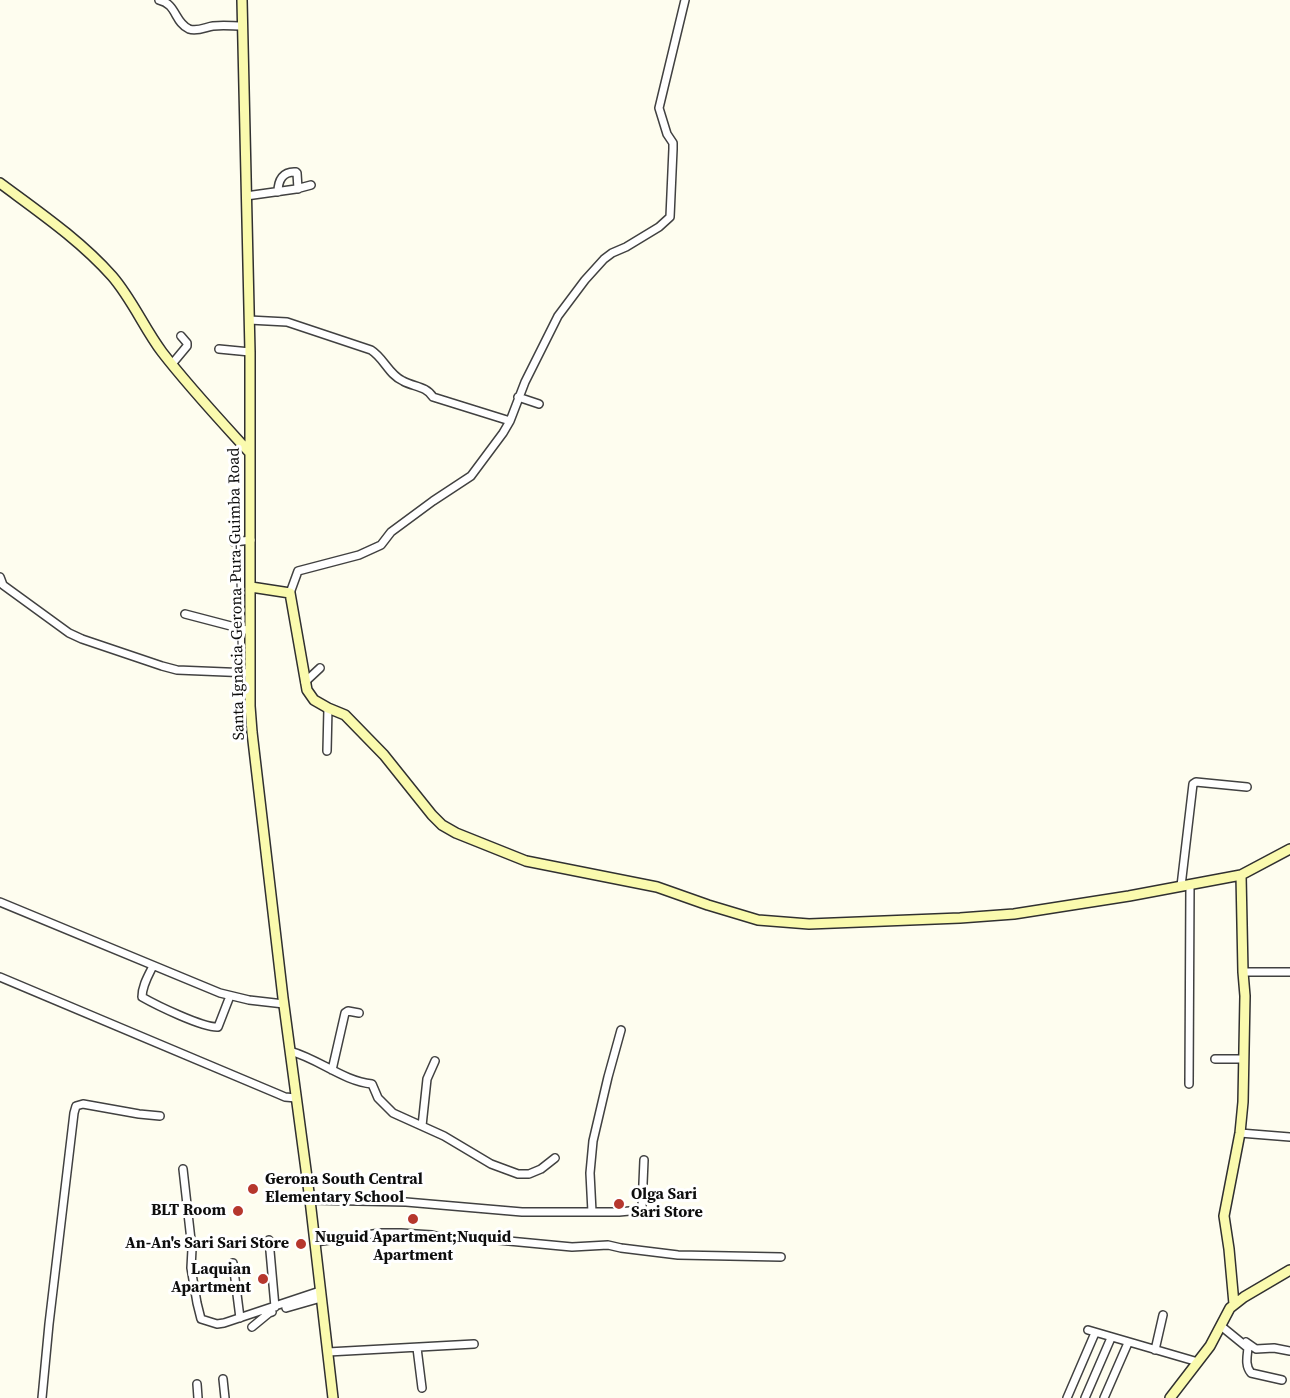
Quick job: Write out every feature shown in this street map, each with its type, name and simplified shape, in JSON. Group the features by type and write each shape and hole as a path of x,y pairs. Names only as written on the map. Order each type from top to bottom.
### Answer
{"street":[{"path":"159,0 169,3 179,20 189,29 243,26"},
{"name":"Santa Ignacia-Gerona-Pura-Guimba Road","path":"242,0 250,352 252,732 333,1398"},
{"path":"685,0 659,108 673,149 670,217 659,227 612,253 585,280 558,316 518,397 510,421 471,476 439,496 391,532 381,545 359,555 298,571 290,593 305,682 310,696 328,708 345,715 384,755 432,815 442,825 456,833 526,861 657,887 758,920 810,924 1014,914 1129,896 1240,875 1290,849"},
{"path":"279,192 279,180 291,171 297,173 298,189"},
{"path":"0,183 95,258 125,292 172,364 208,408 249,452"},
{"path":"246,196 311,185"},
{"path":"249,320 286,322 371,350 377,353 390,371 401,381 429,390 433,397 510,421"},
{"path":"172,364 187,346 181,336"},
{"path":"219,350 250,352"},
{"path":"518,397 539,404"},
{"path":"234,542 250,540"},
{"path":"1,582 69,633 81,639 177,670 250,673"},
{"path":"251,587 290,593"},
{"path":"185,614 250,631"},
{"path":"305,682 320,668"},
{"path":"327,751 328,708"},
{"path":"1189,1084 1186,885 1193,784 1196,782 1247,787"},
{"path":"1234,1304 1224,1216 1240,1133 1243,1102 1245,996 1240,875"},
{"path":"0,902 198,985 230,996 284,1004"},
{"path":"153,966 146,980 142,997 185,1017 218,1027 230,996"},
{"path":"1243,972 1290,972"},
{"path":"0,977 278,1094 296,1098"},
{"path":"332,1070 345,1013 348,1011 359,1013"},
{"path":"592,1212 590,1173 593,1141 621,1030"},
{"path":"291,1051 303,1054 364,1084 372,1084 378,1098 389,1110 444,1136 491,1164 518,1174 534,1173 555,1158"},
{"path":"1215,1059 1244,1059"},
{"path":"422,1126 427,1079 435,1060"},
{"path":"42,1398 61,1212 76,1106 83,1104 160,1116"},
{"path":"1240,1133 1290,1137"},
{"path":"310,1200 406,1202 522,1212 640,1210 644,1160"},
{"path":"183,1169 192,1249 191,1262 201,1319 217,1324 320,1295"},
{"path":"315,1242 372,1234 401,1233 572,1247 608,1245 678,1255 781,1257"},
{"path":"268,1240 275,1306"},
{"path":"233,1263 240,1318"},
{"path":"1170,1398 1210,1346 1230,1308 1253,1290 1290,1270"},
{"path":"252,1327 268,1313 320,1295"},
{"path":"1155,1350 1163,1315"},
{"path":"1222,1325 1254,1348 1290,1351"},
{"path":"1222,1325 1248,1348 1247,1365 1251,1373 1282,1380"},
{"path":"1067,1398 1092,1332 1198,1362"},
{"path":"1085,1398 1111,1338"},
{"path":"1104,1398 1128,1343"},
{"path":"328,1352 474,1344"},
{"path":"417,1348 422,1388"},
{"path":"223,1379 225,1398"},
{"path":"197,1384 198,1398"}],"place":[{"name":"Gerona South Central Elementary School","path":"253,1189"},
{"name":"Olga Sari Sari Store","path":"619,1204"},
{"name":"BLT Room","path":"238,1211"},
{"name":"Nuguid Apartment;Nuquid Apartment","path":"413,1219"},
{"name":"An-An's Sari Sari Store","path":"301,1244"},
{"name":"Laquian Apartment","path":"263,1279"}]}
